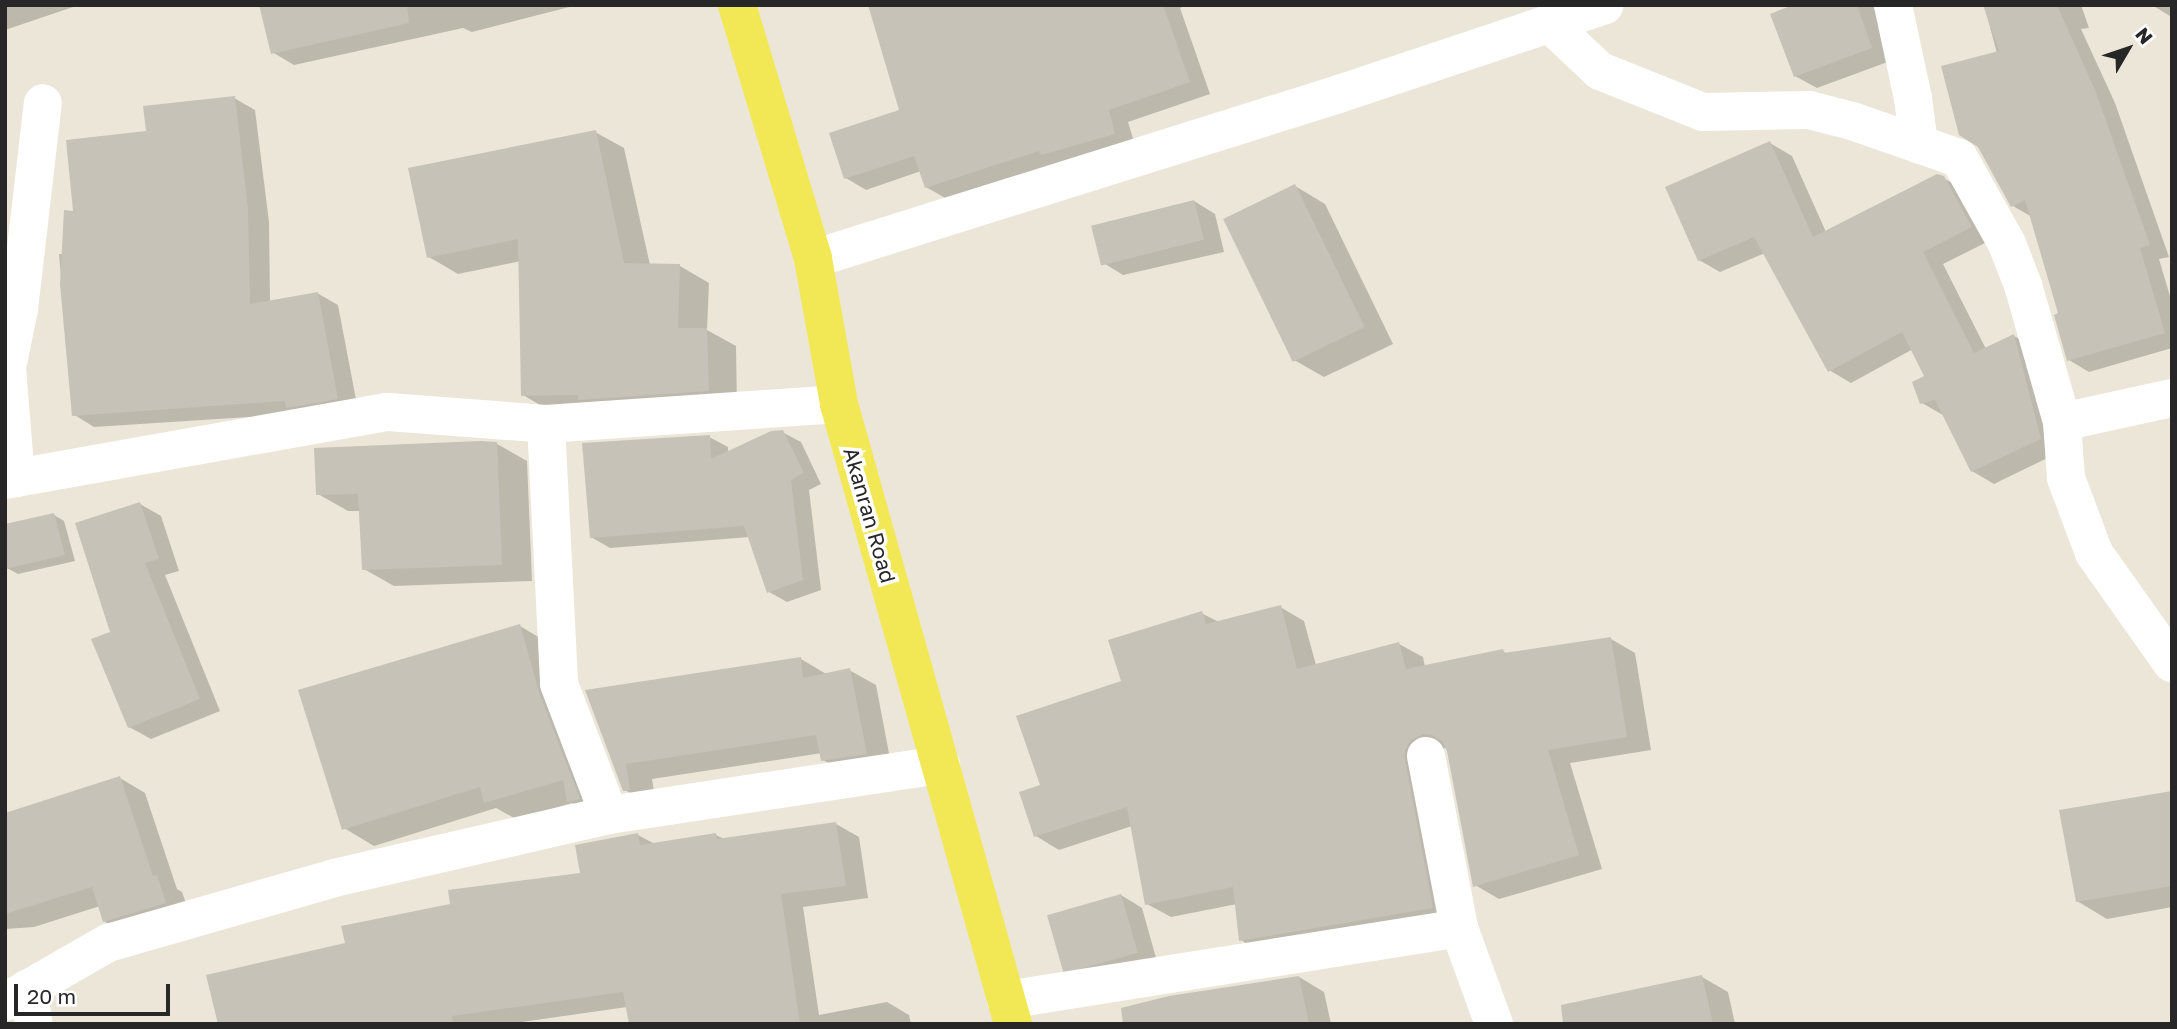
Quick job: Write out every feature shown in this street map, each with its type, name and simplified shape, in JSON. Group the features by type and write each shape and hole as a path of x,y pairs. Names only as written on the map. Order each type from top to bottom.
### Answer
{"main road":[{"name":"Akanran Road","path":"737,5 813,259 839,404 1010,1012"}],"street":[{"path":"813,259 1339,94 1401,71 1605,5"},
{"path":"1893,5 1913,98 1919,145"},
{"path":"1549,23 1600,71 1703,112 1809,110 1852,121 1959,158 2007,244 2023,285 2062,422 2066,478 2094,553 2172,663"},
{"path":"43,103 19,309 7,368 11,479 388,412 546,424 839,404"},
{"path":"2062,422 2172,398"},
{"path":"546,424 559,684 610,815"},
{"path":"1426,756 1459,928 1494,1024"},
{"path":"23,1004 108,943 334,878 610,815 941,765"},
{"path":"1010,1012 1459,928"}],"building":[{"path":"259,5 407,5 409,23 271,54"},
{"path":"868,5 1163,5 1190,82 1109,110 1115,134 1041,155 1039,151 925,188 914,156 844,179 829,133 899,110"},
{"path":"1793,5 1857,5 1872,48 1794,77 1770,14"},
{"path":"1983,5 2057,5 2095,90 2150,245 2140,248 2165,333 2067,361 2054,315 2058,313 2025,200 2011,207 1978,147 1959,135 1941,66 1999,51"},
{"path":"235,96 248,209 250,304 318,292 338,399 286,408 285,401 72,416 60,284 64,210 73,211 66,140 146,131 143,106"},
{"path":"596,130 624,263 680,264 678,328 707,328 709,391 578,400 578,395 521,396 518,239 427,258 408,168"},
{"path":"1770,141 1813,237 1937,174 1944,176 1972,227 1923,252 1974,353 2014,334 2041,439 1971,472 1935,400 1920,404 1912,382 1924,376 1902,332 1828,372 1754,237 1698,261 1665,187"},
{"path":"1295,184 1365,327 1293,362 1223,219"},
{"path":"1194,200 1204,240 1101,265 1091,226"},
{"path":"783,430 804,473 791,480 803,580 767,593 744,526 590,538 582,443 710,435 711,459 771,431"},
{"path":"497,442 502,565 362,570 358,494 316,495 314,448"},
{"path":"140,502 159,559 145,563 200,699 128,728 91,639 110,632 75,523"},
{"path":"54,513 65,555 5,569 5,524"},
{"path":"1281,605 1297,669 1399,642 1406,669 1503,649 1504,653 1611,637 1627,737 1548,750 1579,855 1473,887 1447,751 1442,741 1432,735 1423,734 1411,740 1405,750 1405,760 1433,908 1239,941 1233,887 1145,905 1127,807 1034,837 1019,792 1040,785 1016,716 1121,681 1108,640 1202,611 1206,624"},
{"path":"520,624 539,692 580,799 567,802 563,780 484,803 480,787 342,830 298,690"},
{"path":"801,657 803,678 850,668 867,754 821,761 816,735 626,764 630,790 623,791 585,690"},
{"path":"120,776 153,876 157,875 166,903 103,922 92,887 5,914 5,813"},
{"path":"2172,791 2172,886 2076,902 2059,810"},
{"path":"836,822 846,886 781,894 800,1024 629,1024 623,992 452,1016 453,1024 218,1024 206,975 345,943 341,926 450,904 448,890 580,873 575,845 638,833 640,845 716,833 717,839"},
{"path":"1121,894 1138,953 1064,974 1047,915"},
{"path":"1702,975 1713,1024 1563,1024 1561,1005"},
{"path":"1299,976 1309,1024 1123,1024 1121,1008 1169,996"}]}
